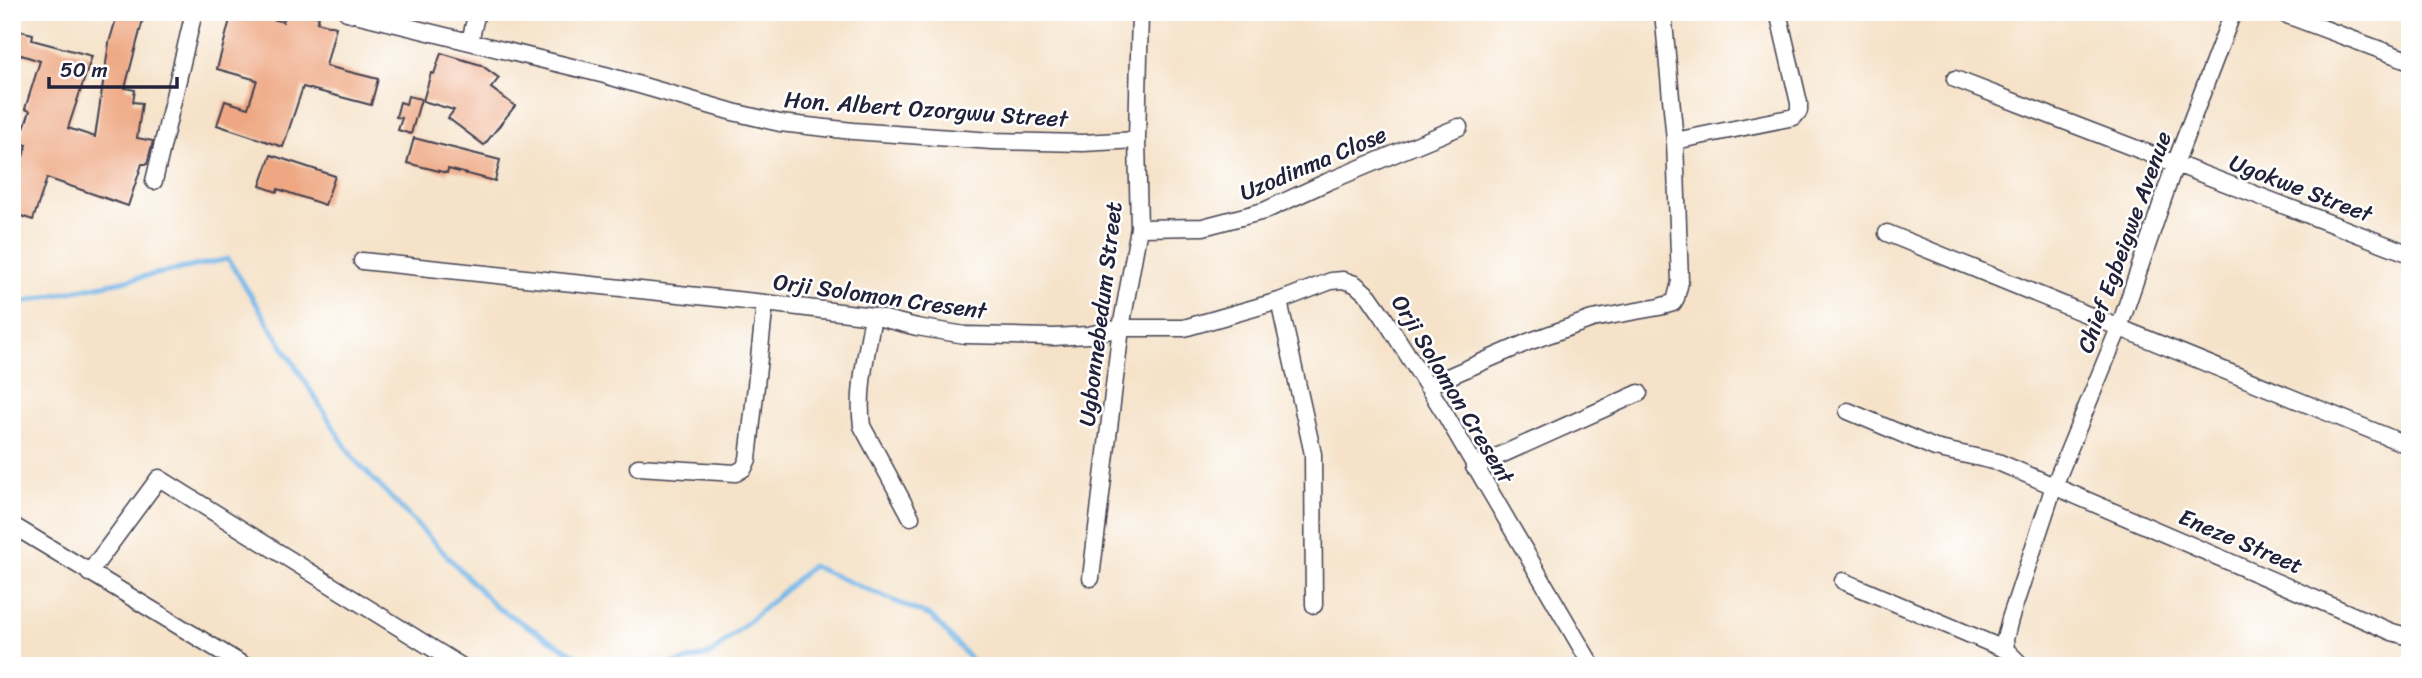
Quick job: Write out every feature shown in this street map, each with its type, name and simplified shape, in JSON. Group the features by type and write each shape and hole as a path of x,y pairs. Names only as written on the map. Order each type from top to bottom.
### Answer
{"street":[{"path":"154,181 194,12"},
{"name":"Hon. Albert Ozorgwu Street","path":"346,12 605,75 780,123 992,141 1083,143 1136,140"},
{"path":"470,41 477,12"},
{"name":"Ugbonnebedum Street","path":"1091,579 1121,328 1139,228 1136,140 1140,12"},
{"path":"1427,386 1528,342 1592,318 1659,307 1672,303 1676,298 1680,282 1675,141 1663,12"},
{"path":"1675,141 1794,117 1799,103 1779,12"},
{"name":"Chief Egbeigwe Avenue","path":"2006,650 2005,639 2010,619 2054,486 2119,328 2175,164 2232,12"},
{"path":"2279,12 2410,61"},
{"name":"Ugokwe Street","path":"1955,79 2410,254"},
{"name":"Uzodinma Close","path":"1139,228 1203,227 1264,211 1459,128"},
{"path":"1886,233 2410,446"},
{"name":"Orji Solomon Cresent","path":"362,261 873,316 965,335 1055,337 1088,335 1121,328 1185,328 1279,301 1331,281 1343,280 1355,284 1369,296 1383,316 1592,666"},
{"path":"1279,301 1313,454 1314,606"},
{"path":"638,467 736,474 744,468 748,459 755,406 765,303"},
{"path":"873,316 860,411 862,426 911,517"},
{"path":"1474,467 1639,393"},
{"name":"Eneze Street","path":"1848,411 1935,448 1998,461 2392,632 2410,637"},
{"path":"89,573 159,478 461,666"},
{"path":"12,525 245,666"},
{"path":"1843,581 2006,650 2022,666"}],"building":[{"path":"118,12 145,12 125,88 135,90 133,102 142,103 137,138 153,141 147,164 142,164 128,206 47,178 33,220 12,213 12,188 27,145 19,142 30,111 25,109 40,61 12,52 12,29 33,34 32,40 92,56 68,128 95,137 109,43"},
{"path":"232,12 248,12 283,22 286,12 301,12 319,17 317,22 336,27 326,66 378,79 371,105 303,87 283,147 217,125 225,101 248,108 257,80 217,69"},
{"path":"441,53 481,65 499,78 491,88 515,106 484,145 448,118 454,110 423,101 431,73 434,74"},
{"path":"408,96 421,99 411,134 398,130 402,118 396,117 400,102 406,104"},
{"path":"414,138 500,160 495,181 448,169 447,173 407,163"},
{"path":"271,155 335,176 325,205 278,189 277,192 260,186"}],"waterway":[{"path":"12,304 228,259 353,458 496,607 593,666"},
{"path":"666,666 711,654 812,566 932,617 977,666"}]}
